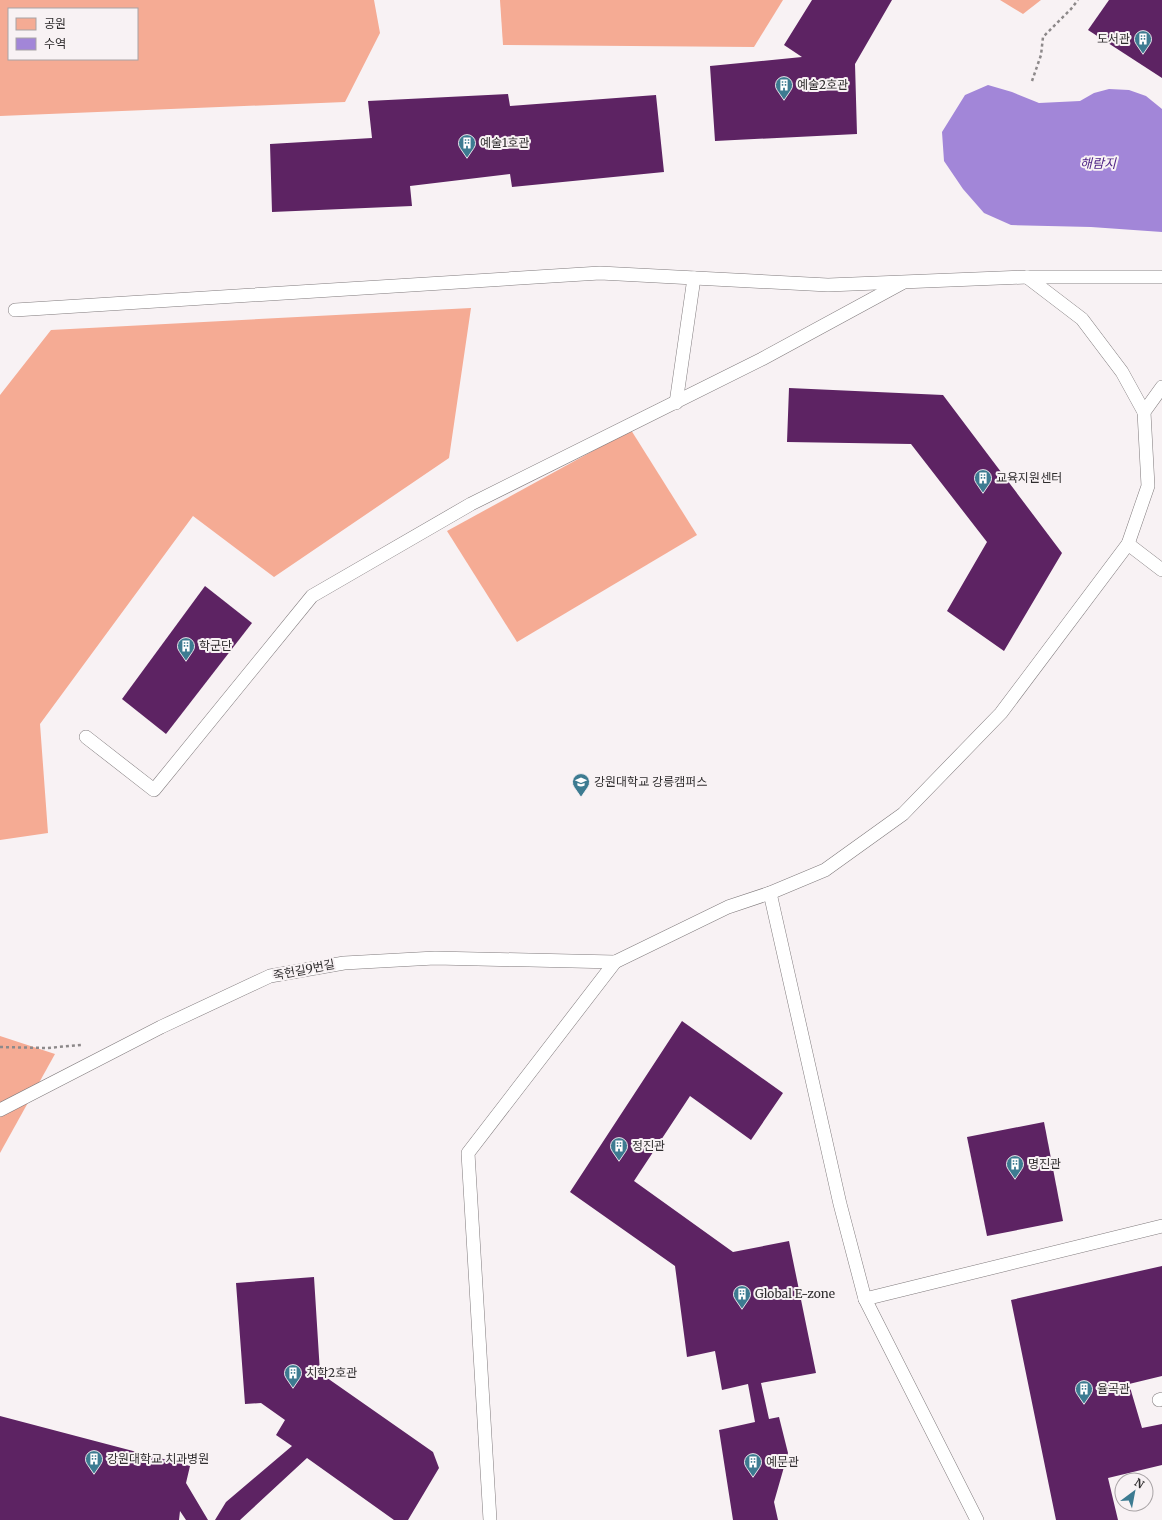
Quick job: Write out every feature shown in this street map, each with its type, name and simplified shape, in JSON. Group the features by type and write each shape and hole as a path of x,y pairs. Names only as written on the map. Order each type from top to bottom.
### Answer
{"lane":[{"path":"15,310 600,273 828,285 1027,277 1162,277"},
{"path":"490,1520 468,1153 615,962 728,906 770,893 825,870 902,814 1001,713 1128,544 1148,486 1144,412 1122,372 1082,319 1027,277"},
{"path":"676,403 694,278"},
{"path":"86,737 154,790 312,596 470,504 676,403 762,359 906,281"},
{"path":"1144,412 1162,387"},
{"path":"1128,544 1162,570"},
{"path":"770,893 840,1204 865,1299 977,1520"},
{"name":"죽헌길9번길","path":"0,1110 161,1027 270,976 344,963 435,958 615,962"},
{"path":"865,1299 1162,1226"}],"path":[{"path":"1032,81 1041,55 1043,37 1078,0"},
{"path":"0,1047 47,1048 85,1044"}],"green space":[{"path":"0,0 374,0 380,33 345,102 0,116"},
{"path":"500,0 783,0 754,47 503,45"},
{"path":"1000,0 1041,0 1023,14"},
{"path":"471,308 449,458 274,577 193,516 40,724 48,833 0,840 0,395 51,330"},
{"path":"631,430 697,535 517,642 447,531"},
{"path":"0,1036 55,1054 0,1153"}],"water":[{"name":"해람지","path":"988,85 1012,92 1039,103 1080,101 1094,93 1109,89 1129,90 1146,96 1162,109 1162,232 1091,227 1011,225 984,213 963,189 944,161 942,132 965,95"}],"building":[{"name":"예술2호관","path":"812,0 892,0 855,64 857,134 715,141 710,66 802,57 784,45"},
{"name":"도서관","path":"1109,0 1162,0 1162,78 1088,30"},
{"name":"예술1호관","path":"508,94 510,106 656,95 664,172 512,187 510,174 410,186 412,206 272,212 270,144 372,138 368,101"},
{"name":"교육지원센터","path":"789,388 943,395 1062,553 1004,651 947,611 987,542 911,444 787,442"},
{"name":"학군단","path":"205,586 252,623 166,734 122,699"},
{"path":"682,1021 783,1093 751,1140 690,1096 634,1181 733,1252 789,1241 816,1373 761,1383 769,1419 779,1417 788,1453 774,1502 778,1520 733,1520 719,1430 755,1422 748,1384 722,1390 715,1351 687,1357 675,1266 570,1192"},
{"name":"명진관","path":"1044,1122 1063,1221 987,1236 967,1137"},
{"name":"율곡관","path":"1162,1266 1162,1376 1129,1384 1142,1428 1162,1424 1162,1465 1133,1472 1114,1472 1114,1477 1108,1478 1114,1503 1114,1512 1116,1512 1118,1520 1056,1520 1011,1300"},
{"name":"치학2호관","path":"314,1277 320,1373 433,1452 439,1468 408,1520 394,1520 307,1458 240,1520 215,1520 226,1502 292,1446 276,1435 285,1420 261,1403 245,1404 236,1283"},
{"name":"강원대학교 치과병원","path":"0,1416 190,1466 186,1483 208,1520 186,1520 180,1511 179,1520 0,1520"}],"place":[{"name":"도서관","path":"1143,54"},
{"name":"예술2호관","path":"784,100"},
{"name":"예술1호관","path":"467,158"},
{"name":"교육지원센터","path":"983,493"},
{"name":"학군단","path":"186,661"},
{"name":"강원대학교 강릉캠퍼스","path":"581,797"},
{"name":"정진관","path":"619,1161"},
{"name":"명진관","path":"1015,1179"},
{"name":"Global E-zone","path":"742,1309"},
{"name":"치학2호관","path":"293,1388"},
{"name":"율곡관","path":"1084,1404"},
{"name":"강원대학교 치과병원","path":"94,1474"},
{"name":"예문관","path":"753,1477"}]}
